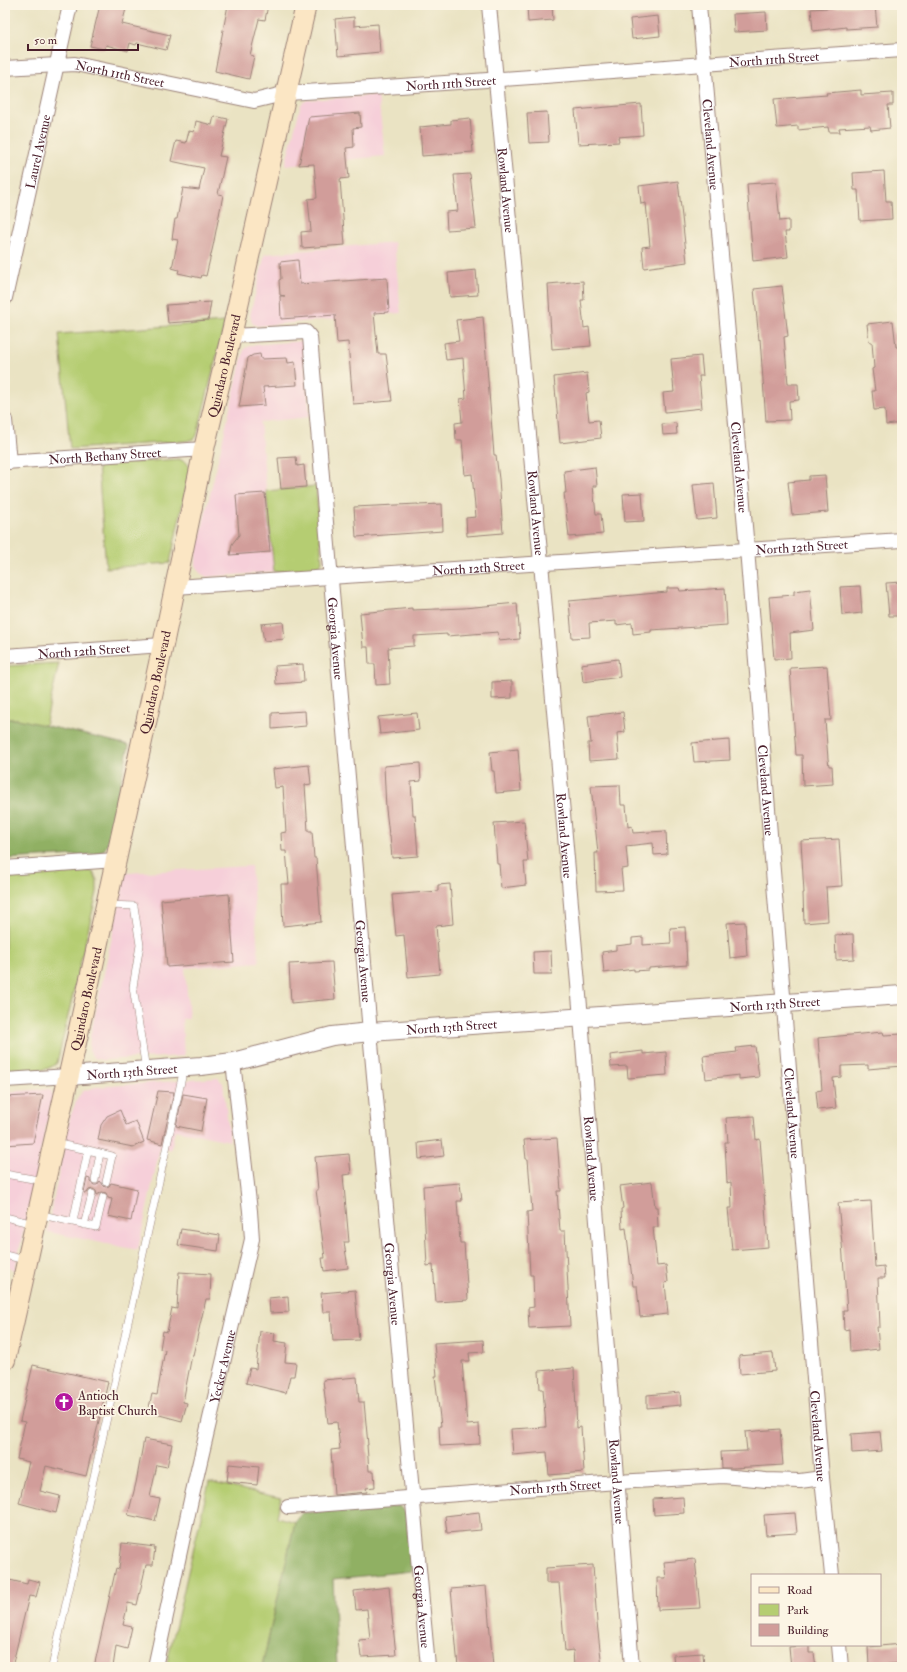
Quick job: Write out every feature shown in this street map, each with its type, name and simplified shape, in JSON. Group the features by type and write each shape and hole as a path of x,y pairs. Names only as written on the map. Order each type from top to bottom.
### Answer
{"main road":[{"name":"Quindaro Boulevard","path":"5,1360 163,646 204,449 306,5"}],"street":[{"name":"Laurel Avenue","path":"5,298 70,5"},
{"name":"Rowland Avenue","path":"489,5 541,563 581,1018 632,1667"},
{"name":"Cleveland Avenue","path":"698,5 747,549 822,1478 832,1574"},
{"name":"North 11th Street","path":"5,68 75,64 254,101 268,99 287,93 497,80 704,63 902,50"},
{"name":"Georgia Avenue","path":"231,336 306,332 310,337 332,576 370,1032 428,1667"},
{"path":"5,420 7,462"},
{"name":"North Bethany Street","path":"7,462 204,449"},
{"name":"North 12th Street","path":"175,587 902,540"},
{"name":"North 12th Street","path":"5,656 163,646"},
{"path":"5,868 115,860"},
{"name":"North 13th Street","path":"5,1080 184,1068 233,1062 332,1036 370,1032 581,1018 784,1002 902,995"},
{"name":"Yecker Avenue","path":"155,1667 191,1500 252,1239 233,1062"},
{"name":"North 15th Street","path":"288,1507 617,1482 723,1476 766,1480 800,1481 822,1478"},
{"path":"839,1646 841,1667"}],"lane":[{"path":"106,905 134,906 140,944 133,987 146,1070"},
{"path":"52,1667 184,1068"},
{"path":"54,1143 112,1156 106,1182"},
{"path":"73,1222 88,1150"},
{"path":"95,1180 100,1153"},
{"path":"5,1174 45,1181"},
{"path":"84,1224 92,1194"},
{"path":"5,1217 73,1222 96,1227 103,1197"},
{"path":"5,1254 27,1260"}],"shaded area":[{"path":"378,95 385,156 285,166 301,104 307,100"},
{"path":"394,242 401,313 257,326 252,323 250,315 265,254"},
{"path":"303,341 310,417 260,422 274,572 207,577 200,573 196,565 196,554 244,349 251,345"},
{"path":"251,866 259,962 185,968 189,1019 182,1019 184,1056 101,1060 93,1057 89,1050 90,1037 126,873"},
{"path":"218,1078 223,1083 230,1141 175,1130 171,1150 160,1148 138,1250 47,1232 70,1117 78,1097 83,1091 96,1087"},
{"path":"50,1089 53,1095 15,1270 5,1267 5,1092"}],"green space":[{"path":"225,322 197,435 193,439 186,441 70,449 59,334"},
{"path":"179,459 187,463 190,469 170,563 106,568 98,465"},
{"path":"316,486 322,562 319,567 274,572 266,491"},
{"path":"59,663 45,726 18,719 5,719 5,666"},
{"path":"5,719 18,719 129,745 107,845 104,850 96,854 5,859"},
{"path":"83,870 93,872 97,880 97,892 57,1063 46,1069 25,1072 5,1072 5,874"},
{"path":"209,1482 281,1498 277,1517 295,1522 262,1667 166,1667"},
{"path":"399,1506 406,1514 412,1571 333,1579 337,1667 262,1667 295,1522 301,1513"}],"building":[{"path":"100,5 127,5 122,24 170,35 166,50 137,43 136,45 130,43 128,51 106,45 104,49 90,46"},
{"path":"228,5 268,5 265,20 259,19 250,55 254,56 249,79 215,71"},
{"path":"527,5 552,5 553,20 528,22"},
{"path":"875,5 877,27 846,29 846,27 813,31 811,9"},
{"path":"766,12 767,30 734,32 733,14"},
{"path":"658,16 660,36 632,39 630,19"},
{"path":"354,17 354,26 378,24 380,52 338,56 335,19"},
{"path":"861,90 861,95 893,93 893,105 888,105 890,128 871,130 870,126 839,128 840,132 829,132 828,127 798,130 798,126 777,128 774,99 827,95 826,93"},
{"path":"641,104 643,135 618,137 619,142 578,144 575,110"},
{"path":"547,112 549,142 529,143 527,113"},
{"path":"360,113 361,127 353,128 354,147 346,148 349,178 340,179 345,245 302,248 301,232 311,231 308,199 317,198 314,164 299,165 309,117"},
{"path":"214,116 228,119 219,156 226,157 218,194 223,195 206,276 202,275 201,278 178,273 179,270 172,268 178,240 172,239 175,219 177,219 183,188 199,190 204,168 171,161 176,141 186,143 189,131 194,132 196,121 212,125"},
{"path":"470,118 473,152 422,156 420,127 451,124 451,120"},
{"path":"884,171 886,201 891,201 892,219 860,221 858,190 854,190 853,173"},
{"path":"470,174 476,228 447,230 446,212 458,211 454,175"},
{"path":"678,181 687,262 644,268 642,247 650,246 646,203 641,204 639,186"},
{"path":"776,182 780,221 789,220 789,232 785,232 788,257 753,261 747,184"},
{"path":"298,260 300,284 387,278 389,312 374,313 378,354 386,354 392,401 353,404 348,342 337,343 335,315 281,319 280,296 285,296 280,295 280,262"},
{"path":"476,270 478,295 450,297 448,273"},
{"path":"583,281 584,300 581,300 584,328 589,327 591,346 552,349 548,284"},
{"path":"782,286 788,336 784,337 788,384 798,384 799,400 789,401 790,420 766,421 760,339 759,340 754,289"},
{"path":"211,302 208,320 168,323 166,305"},
{"path":"483,317 494,455 496,455 499,479 503,533 467,536 466,518 476,517 472,474 465,475 462,440 456,440 455,423 462,422 460,399 466,398 463,358 446,360 444,343 459,341 456,320"},
{"path":"893,321 896,347 902,347 902,363 900,363 902,423 886,425 885,409 874,410 872,391 875,391 872,369 874,368 872,342 869,342 867,324"},
{"path":"260,354 261,359 287,358 288,363 295,362 297,385 263,387 265,405 239,407 248,358 253,355"},
{"path":"701,356 703,376 699,376 702,408 665,412 663,393 674,392 671,359"},
{"path":"587,373 589,392 586,393 589,421 599,420 601,438 560,443 554,377"},
{"path":"676,423 677,434 663,435 662,424"},
{"path":"296,457 297,466 304,465 306,487 281,489 278,458"},
{"path":"595,467 597,486 593,486 596,514 601,514 603,534 569,537 564,493 566,493 564,471"},
{"path":"825,475 828,512 792,515 788,482 809,480 809,476"},
{"path":"714,483 717,518 697,520 693,485"},
{"path":"265,493 270,552 230,555 232,544 239,535 236,495"},
{"path":"642,493 644,521 625,522 623,494"},
{"path":"442,504 443,531 356,537 354,507"},
{"path":"902,582 902,616 889,616 886,583"},
{"path":"860,586 862,613 842,615 840,587"},
{"path":"667,588 679,588 680,591 725,588 727,625 651,630 651,632 633,634 632,623 616,625 616,621 589,623 590,637 572,638 569,601 667,592"},
{"path":"810,589 814,630 790,633 791,658 774,659 769,597 794,595 794,591"},
{"path":"517,603 520,639 499,641 498,632 447,636 447,634 414,636 414,646 388,648 390,684 376,685 375,664 369,664 368,647 363,647 360,613 412,608 412,610 464,608"},
{"path":"283,622 285,639 264,641 261,624"},
{"path":"618,659 620,677 583,682 581,664"},
{"path":"303,664 304,682 276,684 275,666"},
{"path":"827,666 831,720 825,720 828,759 829,766 832,766 833,784 803,786 802,755 796,755 790,668"},
{"path":"512,681 512,698 492,699 492,682"},
{"path":"305,711 306,726 272,729 272,713"},
{"path":"623,712 625,732 617,733 619,759 589,761 588,743 591,743 588,716"},
{"path":"417,713 419,730 380,734 378,717"},
{"path":"729,740 730,760 694,762 692,743"},
{"path":"518,749 521,791 496,793 494,771 492,771 490,752"},
{"path":"420,763 421,781 411,782 418,856 392,858 386,809 384,766"},
{"path":"309,765 311,784 305,785 308,831 312,831 314,858 316,858 321,922 283,926 281,884 289,884 286,851 282,851 281,833 286,832 283,787 275,788 273,769"},
{"path":"620,785 621,805 626,805 628,827 632,826 633,833 666,831 667,854 654,855 653,843 626,846 628,868 621,869 623,890 596,891 595,853 598,853 591,786"},
{"path":"524,821 528,862 524,862 526,885 501,888 499,864 497,864 494,823"},
{"path":"839,839 842,886 826,887 828,921 804,923 801,841"},
{"path":"450,884 453,924 436,926 440,974 408,977 404,935 396,936 392,895 438,891 438,885"},
{"path":"229,894 234,962 167,967 161,900"},
{"path":"745,922 747,956 730,958 727,923"},
{"path":"685,927 687,965 649,968 649,970 634,971 634,969 604,973 602,952 616,950 616,946 632,944 632,938 643,937 643,945 671,943 670,928"},
{"path":"853,934 854,959 836,960 835,935"},
{"path":"551,951 552,974 534,974 533,952"},
{"path":"332,962 335,999 291,1003 289,964"},
{"path":"883,1032 884,1035 902,1034 902,1066 868,1069 868,1065 841,1066 841,1077 833,1078 836,1108 818,1110 816,1091 822,1090 818,1038"},
{"path":"755,1046 759,1077 739,1079 739,1075 706,1079 703,1056 737,1052 736,1048"},
{"path":"643,1051 643,1054 666,1052 667,1075 628,1078 627,1066 611,1067 610,1055"},
{"path":"158,1091 174,1092 162,1144 147,1140"},
{"path":"183,1094 207,1098 201,1131 176,1126"},
{"path":"43,1095 33,1143 5,1145 5,1097"},
{"path":"120,1110 126,1125 136,1121 144,1142 133,1147 98,1140 101,1125 107,1116"},
{"path":"754,1116 756,1140 760,1139 768,1247 732,1250 728,1208 732,1208 731,1182 727,1183 725,1142 728,1142 726,1118"},
{"path":"557,1138 561,1191 557,1191 560,1231 565,1231 570,1326 529,1328 528,1308 534,1307 533,1275 530,1275 527,1212 532,1211 528,1159 526,1159 524,1140"},
{"path":"442,1140 444,1156 419,1159 418,1143"},
{"path":"349,1154 351,1174 343,1175 349,1242 344,1242 348,1268 324,1271 322,1258 325,1258 316,1190 318,1190 315,1157"},
{"path":"87,1178 90,1179 90,1182 94,1185 97,1185 100,1181 105,1187 109,1186 111,1183 137,1189 131,1221 108,1216 112,1199 108,1198 106,1193 102,1192 97,1195 96,1191 93,1189 89,1190 87,1193 84,1193"},
{"path":"652,1182 655,1207 657,1207 658,1227 653,1227 657,1266 666,1265 668,1282 665,1283 668,1314 640,1317 637,1286 633,1286 626,1228 622,1229 621,1209 623,1208 620,1186"},
{"path":"460,1183 462,1201 457,1201 460,1243 464,1243 468,1300 436,1302 433,1265 427,1266 423,1186"},
{"path":"871,1201 875,1267 884,1266 885,1278 878,1278 880,1327 877,1327 879,1349 850,1352 849,1329 844,1330 843,1311 847,1311 838,1203"},
{"path":"181,1229 220,1235 218,1251 178,1245"},
{"path":"179,1272 211,1274 210,1299 206,1299 192,1355 183,1402 187,1403 182,1421 148,1412 152,1394 157,1395 165,1350 160,1349 163,1331 167,1332 172,1308 177,1309"},
{"path":"355,1290 359,1340 333,1341 331,1312 323,1312 321,1293"},
{"path":"288,1296 289,1312 270,1313 269,1298"},
{"path":"260,1331 275,1333 274,1341 287,1343 285,1362 296,1363 294,1376 290,1376 286,1393 246,1383 250,1368 256,1369"},
{"path":"483,1340 484,1352 469,1353 470,1361 462,1361 467,1425 479,1424 480,1444 440,1446 439,1426 441,1426 435,1376 437,1376 434,1343"},
{"path":"773,1353 775,1371 740,1374 739,1356"},
{"name":"Antioch Baptist Church","path":"33,1365 108,1382 86,1476 46,1466 40,1491 60,1496 56,1513 19,1503 29,1462 17,1459 25,1422 20,1421"},
{"path":"574,1368 577,1428 581,1427 584,1472 549,1475 547,1452 513,1455 511,1429 546,1427 543,1389 540,1389 539,1371"},
{"path":"357,1377 359,1402 364,1402 369,1471 374,1471 375,1487 366,1488 367,1492 334,1495 331,1450 340,1449 337,1422 328,1423 323,1380"},
{"path":"680,1392 681,1405 647,1408 647,1395"},
{"path":"780,1429 783,1465 722,1468 721,1452 747,1451 745,1432"},
{"path":"880,1432 882,1451 852,1453 851,1434"},
{"path":"144,1439 172,1444 167,1467 157,1465 150,1497 160,1499 155,1521 128,1515 136,1483"},
{"path":"229,1464 259,1467 257,1485 227,1482"},
{"path":"683,1497 684,1513 654,1515 653,1499"},
{"path":"479,1512 481,1530 447,1533 445,1516"},
{"path":"795,1513 797,1533 766,1535 764,1515"},
{"path":"122,1543 155,1547 153,1565 146,1565 137,1605 128,1603 123,1625 132,1627 127,1649 116,1646 113,1667 94,1667 116,1568 119,1569"},
{"path":"695,1559 700,1608 658,1610 657,1578 666,1578 664,1562"},
{"path":"593,1565 602,1667 574,1667 573,1650 565,1651 559,1583 546,1583 546,1568"},
{"path":"5,1579 27,1584 28,1579 40,1582 36,1597 29,1596 12,1667 5,1667"},
{"path":"486,1586 493,1667 458,1667 451,1589"},
{"path":"389,1587 396,1655 361,1657 359,1640 370,1639 367,1609 356,1610 354,1591"},
{"path":"902,1644 902,1663 869,1666 868,1647"},
{"path":"809,1646 809,1653 814,1653 816,1667 791,1667 789,1647"},
{"path":"703,1653 704,1667 674,1667 673,1655"}],"place":[{"name":"Antioch Baptist Church","path":"64,1402"}]}
